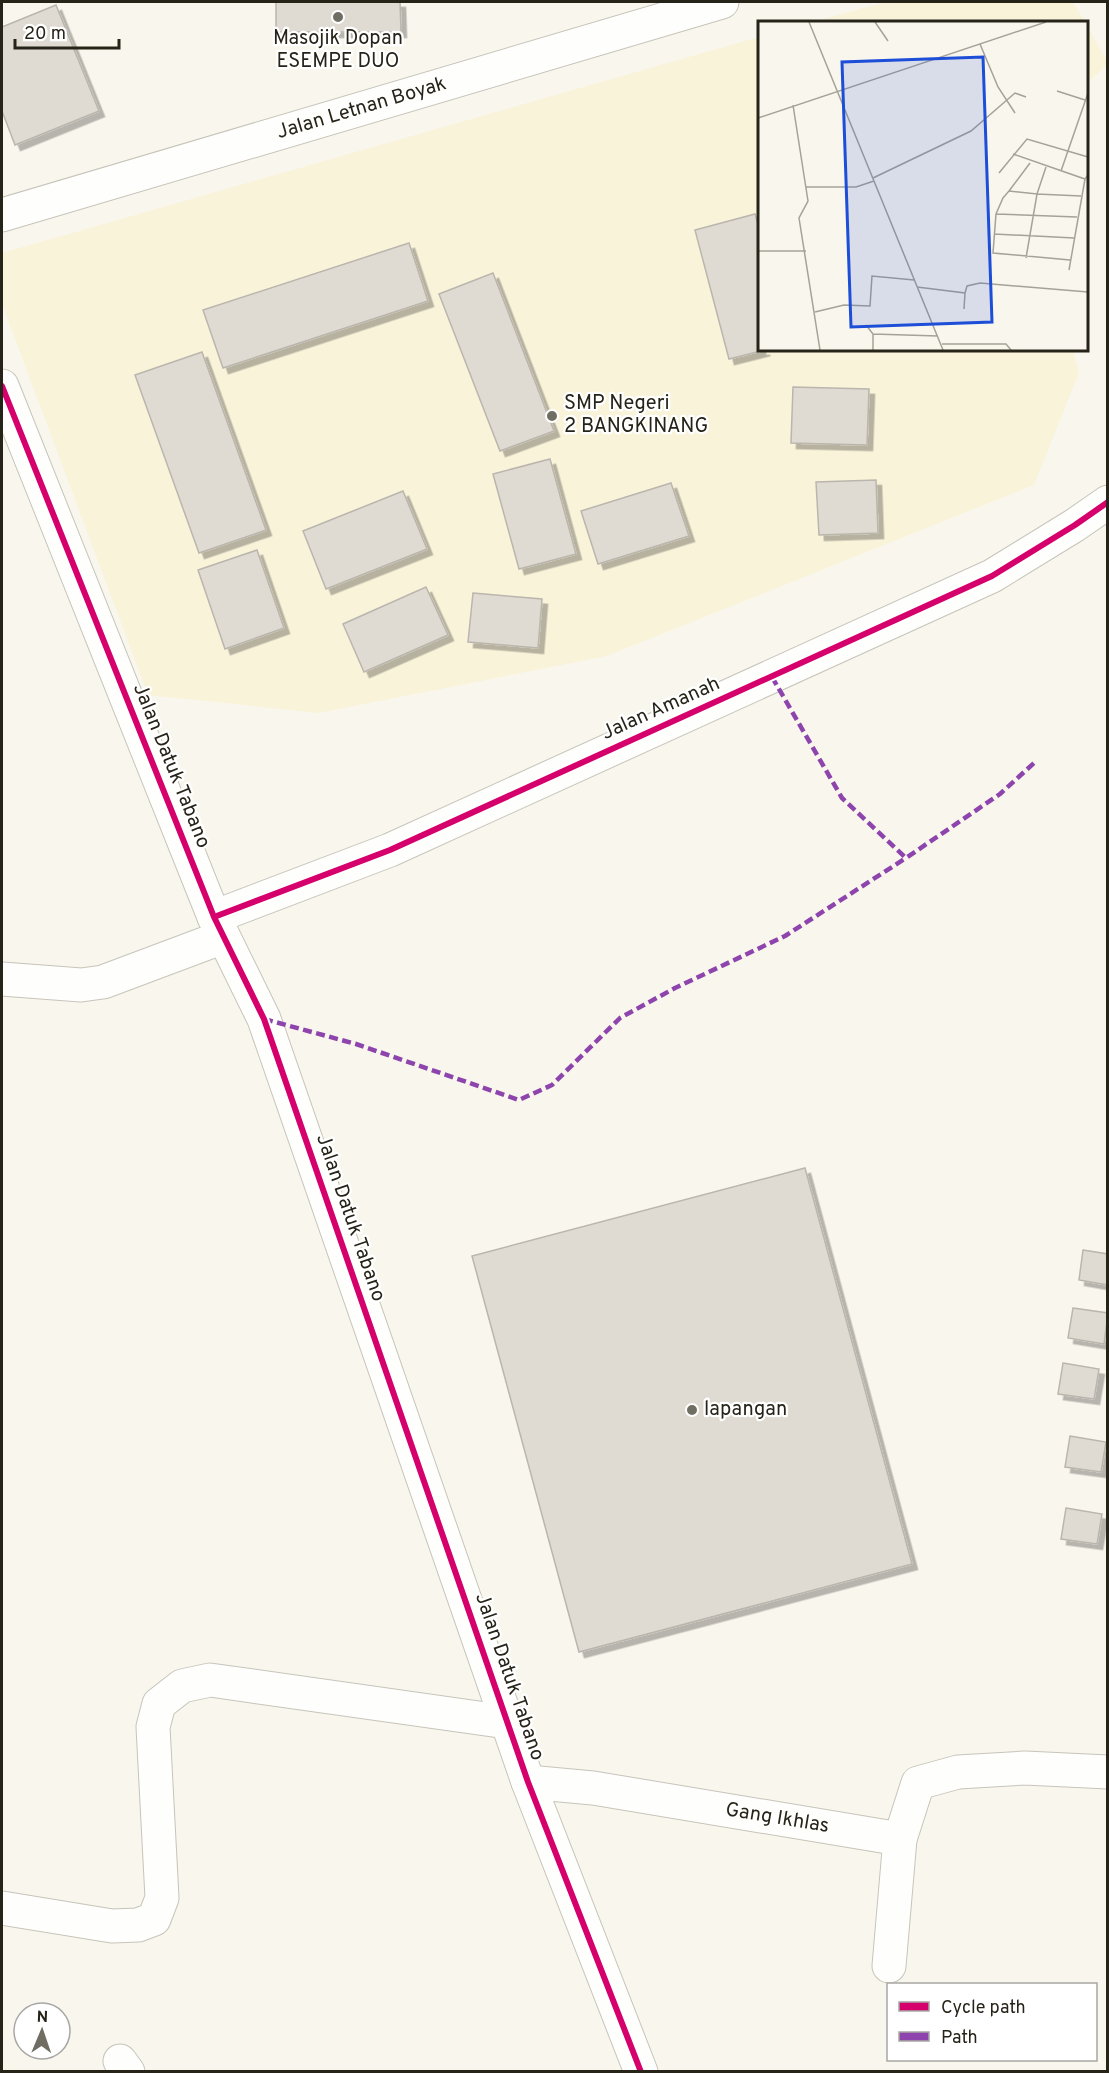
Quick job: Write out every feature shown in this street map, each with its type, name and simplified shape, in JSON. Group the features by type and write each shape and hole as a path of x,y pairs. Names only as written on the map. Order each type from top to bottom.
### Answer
{"street":[{"name":"Jalan Letnan Boyak","path":"2,215 722,2"},
{"name":"Jalan Datuk Tabano","path":"2,386 219,927 264,1019 528,1782 641,2072"},
{"name":"Jalan Amanah","path":"2,979 81,986 103,982 219,927 992,576 1075,525 1107,502"},
{"path":"2,1908 112,1926 138,1925 154,1918 162,1898 153,1727 159,1704 182,1686 210,1680 507,1722"},
{"path":"890,1966 900,1839 918,1784 958,1772 1025,1768 1107,1772"},
{"name":"Gang Ikhlas","path":"528,1782 593,1788 900,1839"}],"shaded area":[{"path":"886,2 1073,2 1084,21 816,21"},
{"path":"1088,27 1108,63 1088,82"},
{"name":"SMP Negeri 2 BANGKINANG","path":"758,37 758,351 1073,351 1079,373 1034,485 607,656 319,713 148,695 2,304 2,253"}],"building":[{"name":"Masojik Dopan ESEMPE DUO","path":"276,2 400,2 401,32 276,32"},
{"path":"56,5 99,111 15,145 2,111 2,27"},
{"path":"755,214 758,224 758,351 761,351 729,359 695,230"},
{"path":"409,243 428,301 223,368 203,310"},
{"path":"493,273 554,431 500,451 439,294"},
{"path":"202,352 266,530 199,553 135,375"},
{"path":"793,387 869,389 867,445 791,443"},
{"path":"550,459 576,554 519,569 493,474"},
{"path":"876,480 878,533 819,535 816,482"},
{"path":"671,483 689,536 598,564 581,511"},
{"path":"403,491 427,549 326,589 303,531"},
{"path":"257,550 284,628 225,649 198,570"},
{"path":"426,587 448,635 364,672 343,624"},
{"path":"473,593 542,599 538,648 468,642"},
{"name":"lapangan","path":"805,1168 912,1564 579,1652 472,1256"},
{"path":"1083,1250 1108,1254 1108,1285 1079,1280"},
{"path":"1073,1308 1108,1313 1104,1344 1068,1338"},
{"path":"1063,1363 1099,1369 1094,1399 1058,1394"},
{"path":"1070,1436 1106,1442 1101,1472 1065,1467"},
{"path":"1066,1508 1102,1514 1097,1544 1061,1539"}],"marked path":[{"path":"772,677 842,798 906,858 1000,794 1034,763"},
{"path":"264,1019 356,1044 519,1100 552,1085 620,1018 675,988 785,936 906,858"}],"cycle path":[{"path":"2,386 214,917 264,1019 528,1782 641,2072"},
{"path":"214,917 390,850 992,576 1108,502"}],"place":[{"name":"Masojik Dopan ESEMPE DUO","path":"338,17"},
{"name":"SMP Negeri 2 BANGKINANG","path":"552,416"},
{"name":"lapangan","path":"692,1410"}]}
